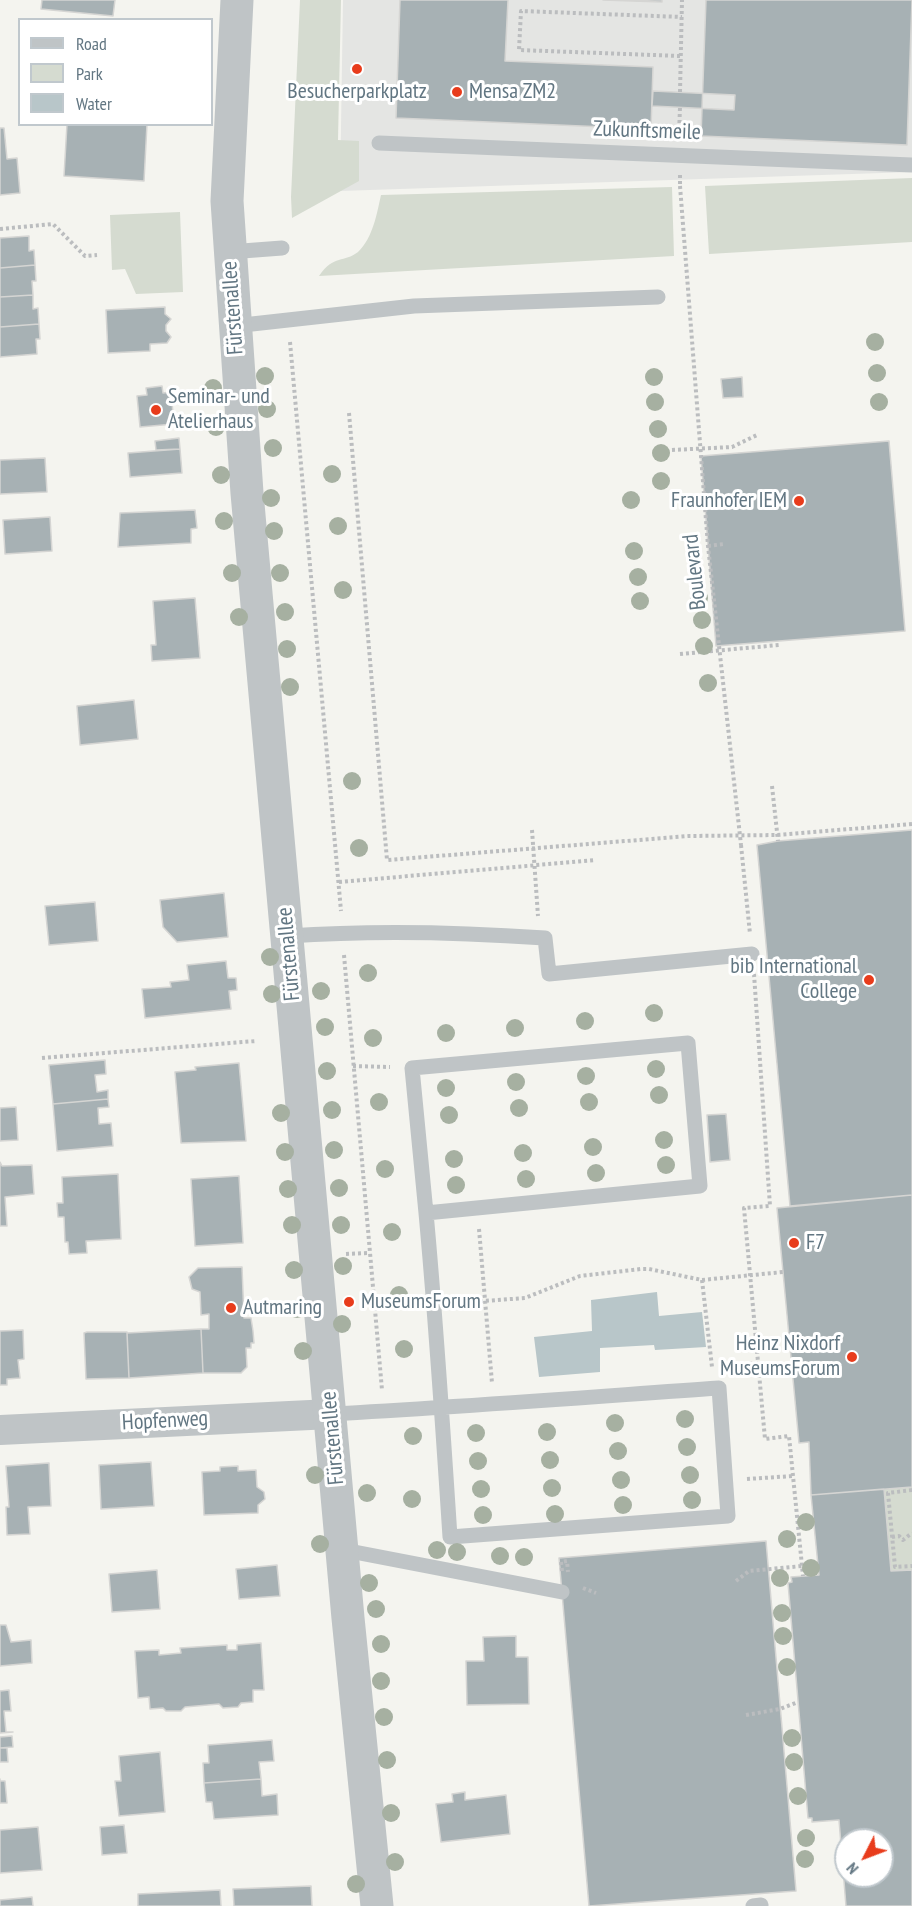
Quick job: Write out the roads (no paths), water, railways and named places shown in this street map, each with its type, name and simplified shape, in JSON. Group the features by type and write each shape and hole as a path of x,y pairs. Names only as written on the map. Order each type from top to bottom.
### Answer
{"street":[{"name":"Fürstenallee","path":"237,0 227,201 234,326 247,493 377,1906"},
{"name":"Hopfenweg","path":"0,1430 331,1414"}],"lane":[{"name":"Zukunftsmeile","path":"380,142 912,165"},
{"path":"230,252 282,248"},
{"path":"234,326 414,306 658,297"},
{"path":"288,936 342,932 472,934 545,938 549,974 752,954"},
{"path":"331,1414 442,1407 508,1405 719,1388 728,1516 450,1537 442,1407 412,1068 688,1043 700,1186 426,1213"},
{"path":"344,1550 562,1592"},
{"path":"753,1906 761,1905"}],"water":[{"path":"657,1292 659,1316 702,1312 706,1347 655,1350 654,1345 600,1348 600,1372 539,1377 534,1337 592,1331 591,1300"}],"place":[{"name":"Besucherparkplatz","path":"357,69"},
{"name":"Mensa ZM2","path":"457,92"},
{"name":"Seminar- und Atelierhaus","path":"156,410"},
{"name":"Fraunhofer IEM","path":"799,501"},
{"name":"bib International College","path":"869,980"},
{"name":"F7","path":"794,1243"},
{"name":"MuseumsForum","path":"349,1302"},
{"name":"Autmaring","path":"231,1308"},
{"name":"Heinz Nixdorf MuseumsForum","path":"852,1357"}]}
